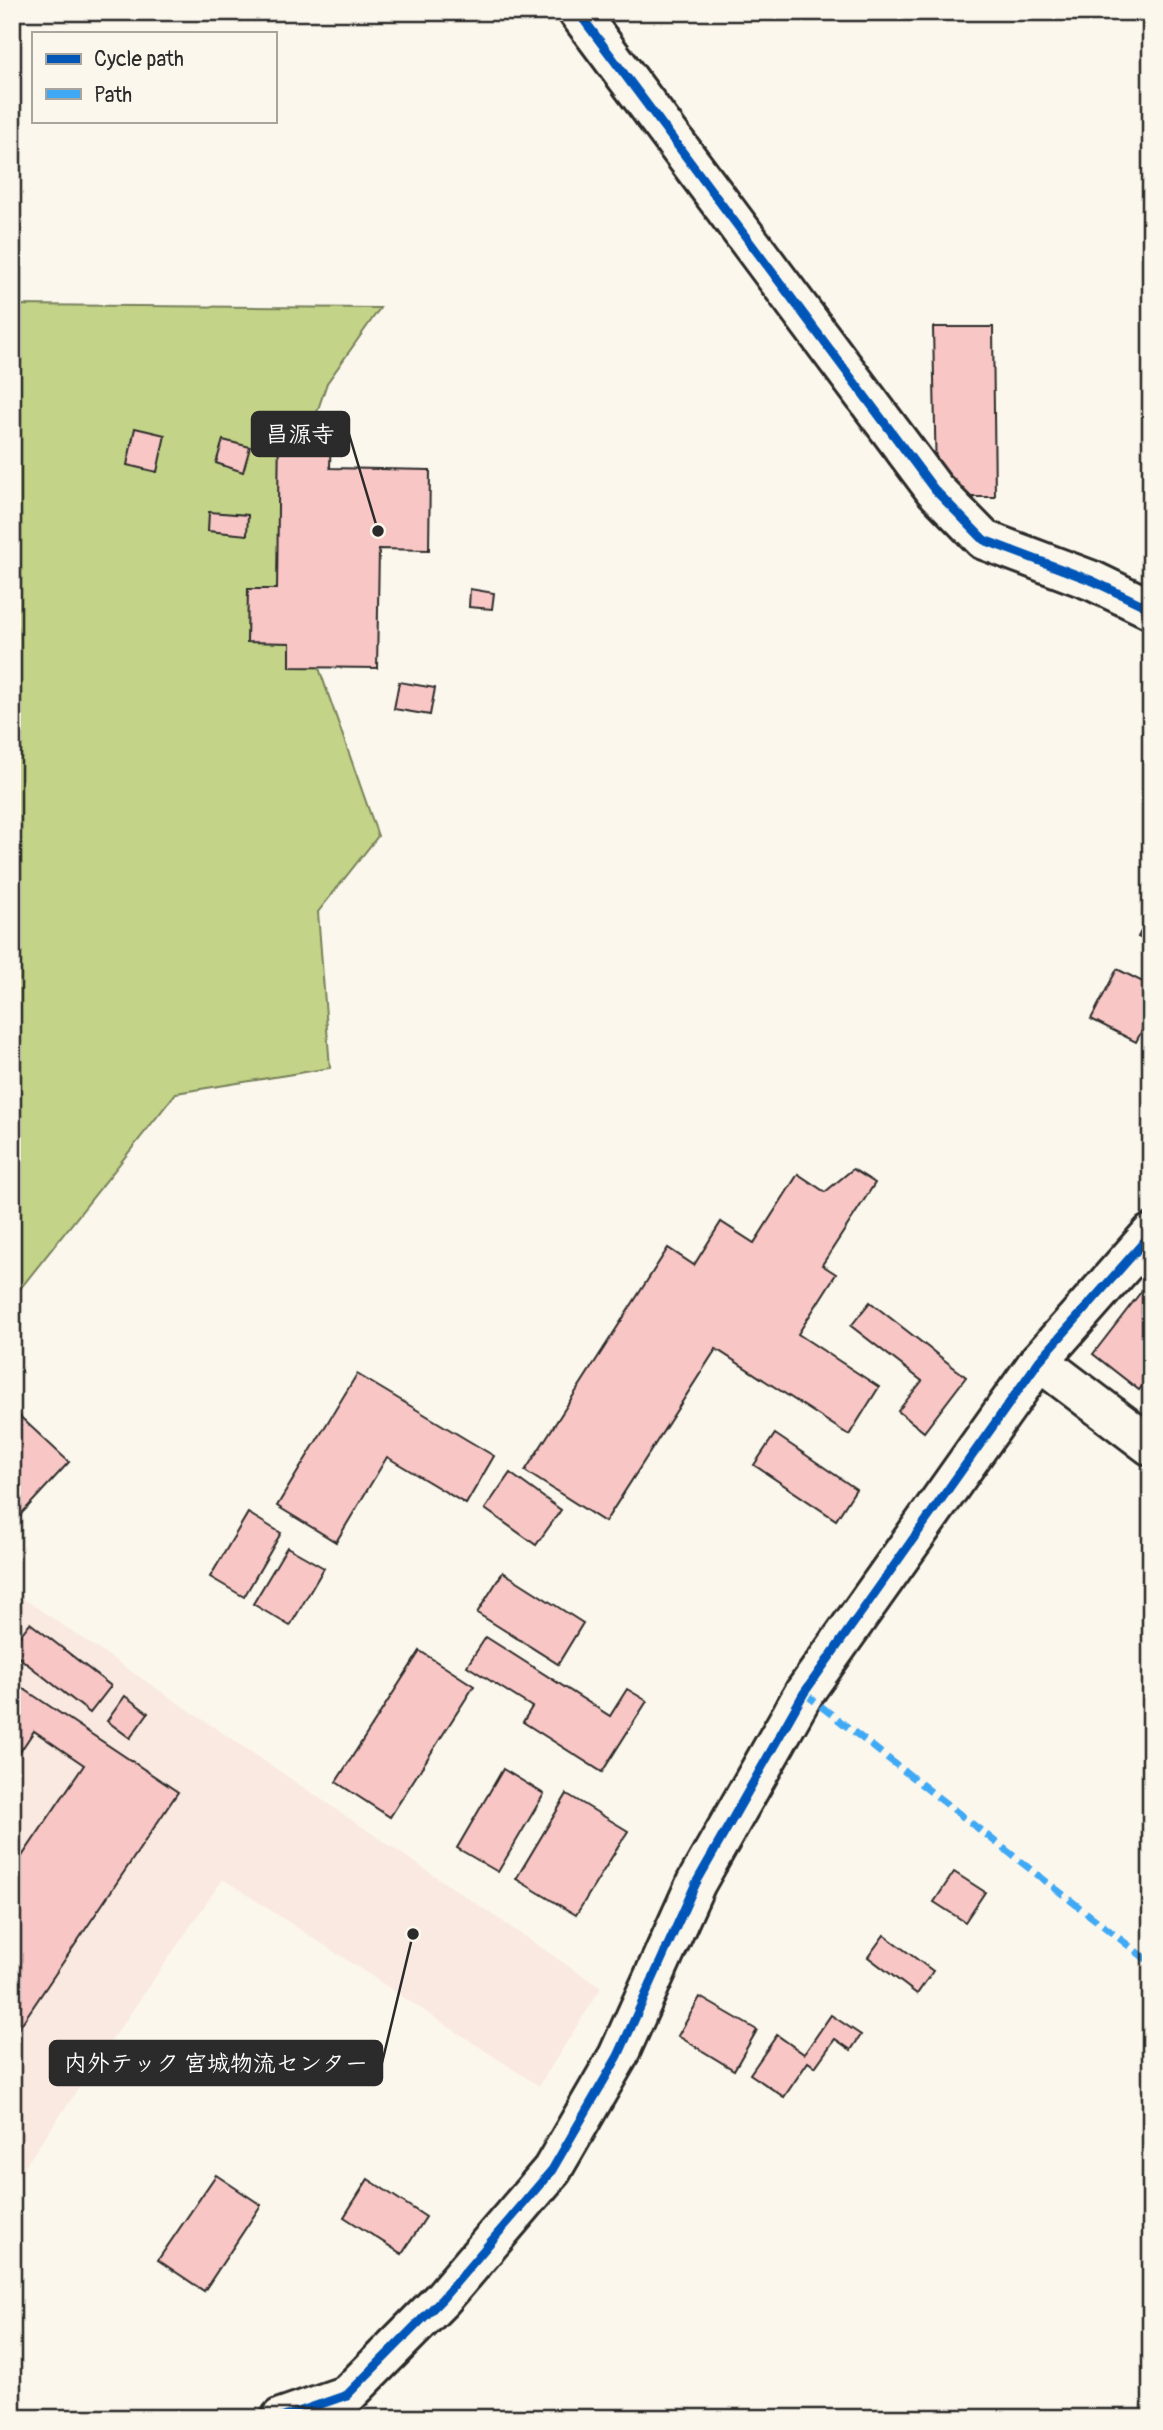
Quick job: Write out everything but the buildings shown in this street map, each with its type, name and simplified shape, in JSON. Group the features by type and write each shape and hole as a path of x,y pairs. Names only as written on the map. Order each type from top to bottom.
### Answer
{"street":[{"path":"578,12 934,489 984,540 1093,581 1151,609"},
{"path":"281,2418 347,2395 442,2299 552,2170 618,2056 696,1883 804,1693 1040,1361 1151,1234"},
{"path":"1040,1361 1151,1446"}],"shaded area":[{"path":"12,1591 601,1988 539,2086 223,1879 12,2185"}],"green space":[{"path":"12,305 380,308 327,383 289,494 300,614 378,836 318,912 330,1068 176,1093 12,1299"}],"marked path":[{"path":"804,1693 1151,1963"}],"cycle path":[{"path":"578,12 934,489 984,540 1093,581 1151,609"},
{"path":"281,2418 347,2395 442,2299 552,2170 618,2056 696,1883 804,1693 1039,1361 1151,1234"}],"place":[{"name":"昌源寺","path":"378,531"},
{"name":"内外テック 宮城物流センター","path":"413,1934"}]}
